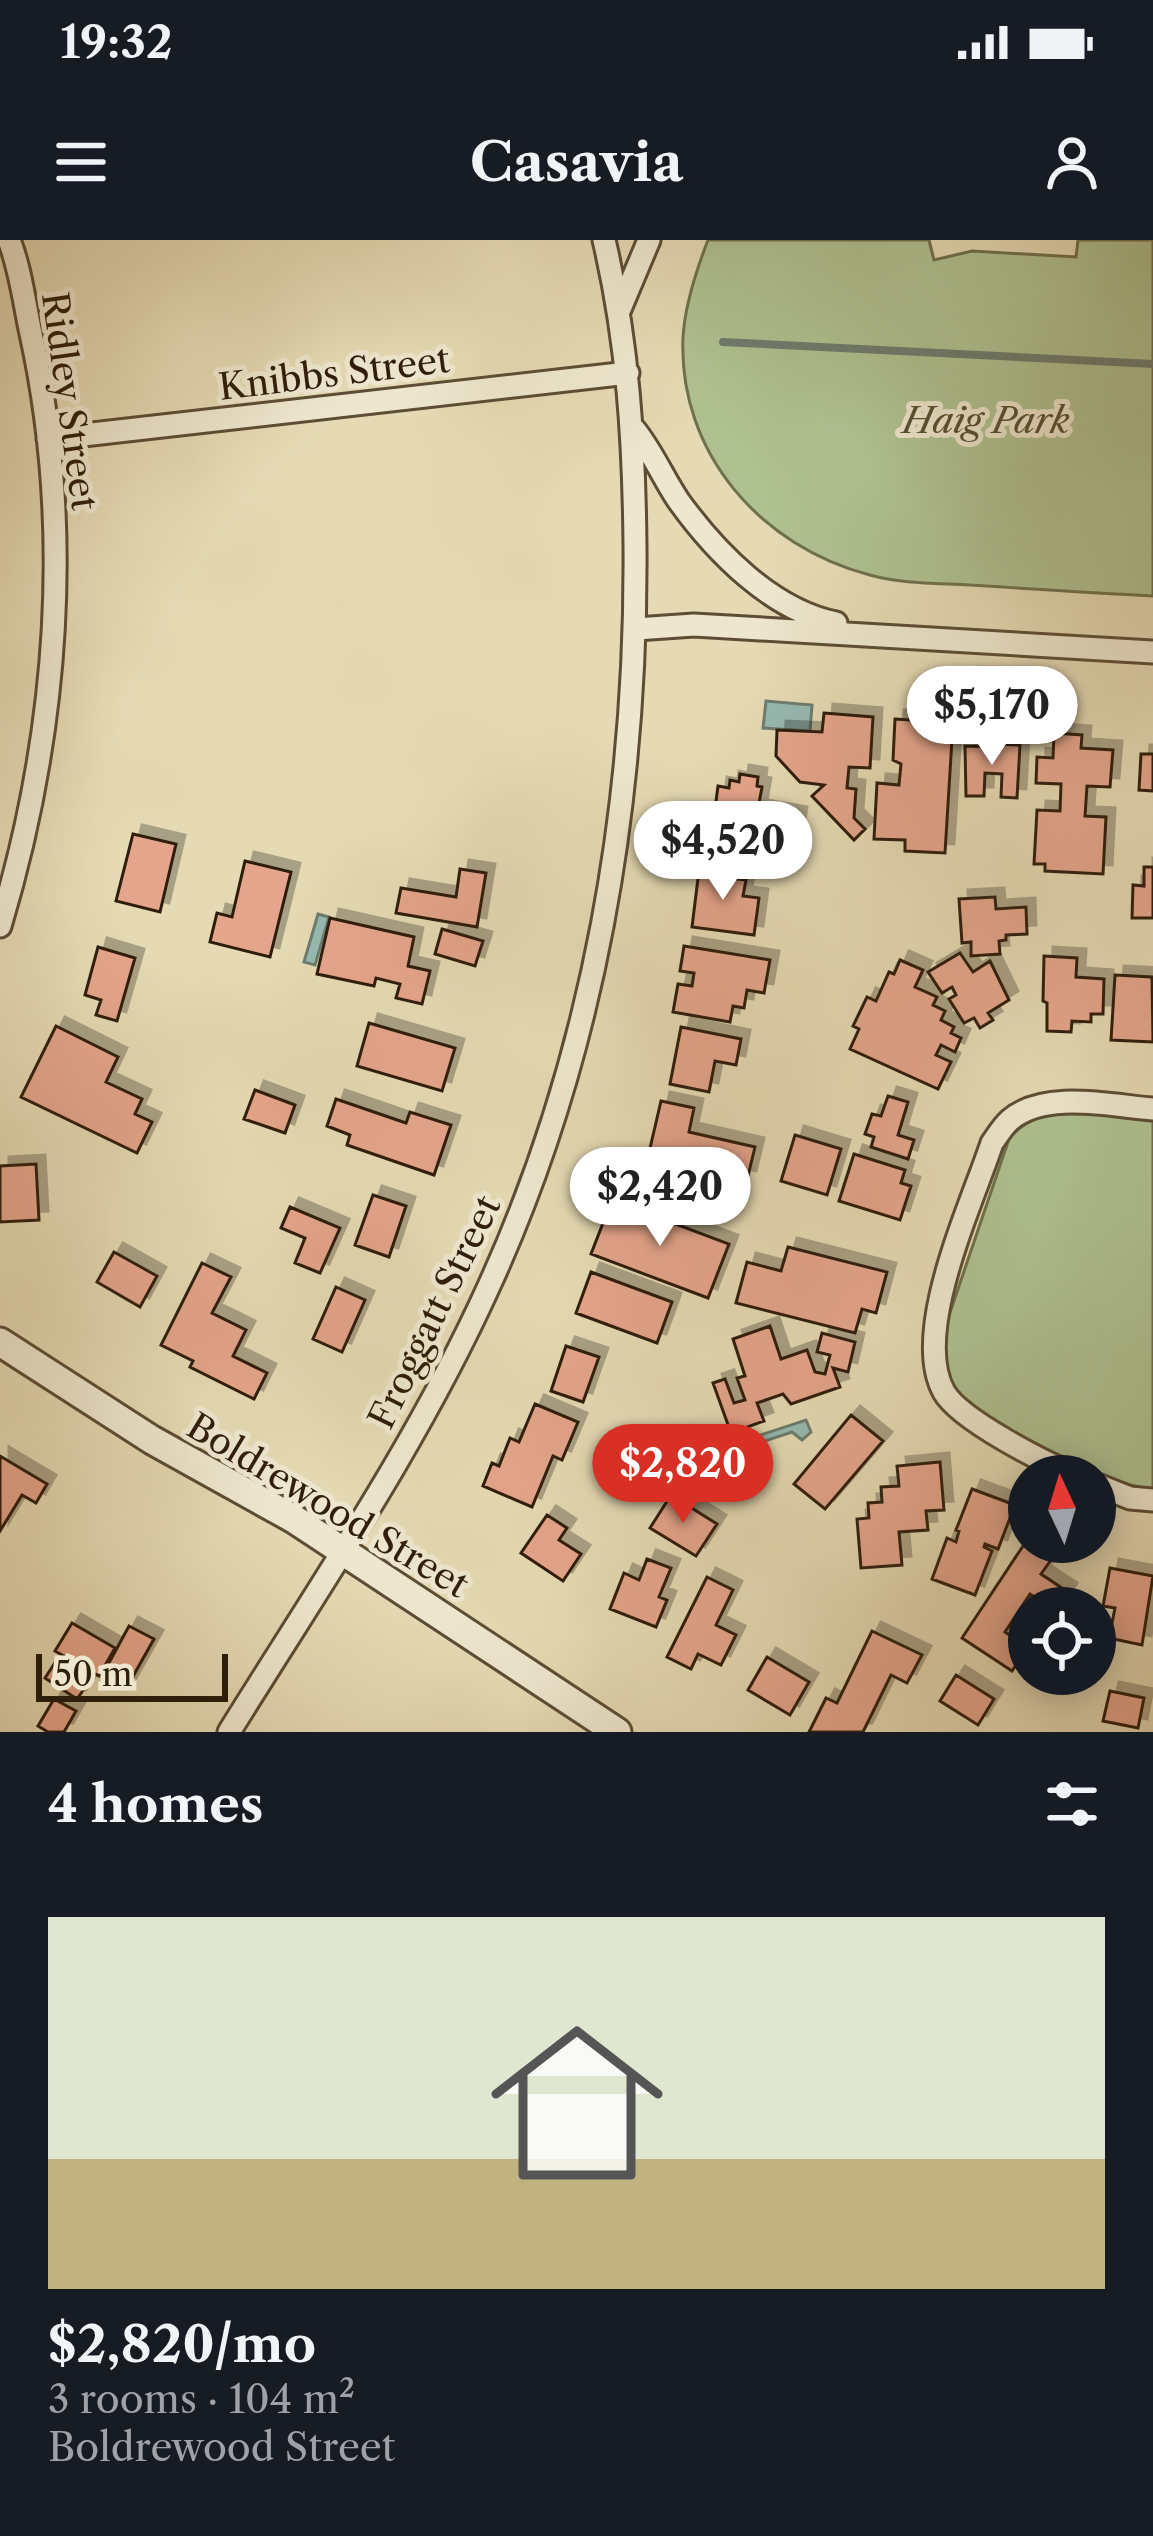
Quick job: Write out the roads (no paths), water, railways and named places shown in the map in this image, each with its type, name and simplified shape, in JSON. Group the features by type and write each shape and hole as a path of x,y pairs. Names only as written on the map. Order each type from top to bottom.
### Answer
{"street":[{"name":"Ridley Street","path":"0,926 39,773 54,651 54,493 38,362 9,240"},
{"name":"Froggatt Street","path":"229,1732 432,1402 489,1288 538,1173 598,957 628,753 635,628 634,429 620,309 604,240"},
{"path":"620,309 649,240"},
{"name":"Knibbs Street","path":"48,440 628,373"},
{"path":"634,429 652,451 679,501 734,565 803,616 913,640"},
{"path":"635,628 694,625 1153,652"},
{"path":"1039,1455 960,1412 945,1395 932,1364 933,1322 992,1143 1010,1120 1029,1109 1066,1104 1153,1109"},
{"name":"Boldrewood Street","path":"0,1342 152,1440 342,1549 617,1732"},
{"path":"1116,1492 1153,1499"}],"water":[{"path":"766,701 812,705 810,731 763,728"},
{"path":"318,914 329,917 315,965 304,962"},
{"path":"806,1420 811,1432 802,1440 792,1432 735,1451 733,1444"}],"waterway":[{"path":"723,342 1153,364"}],"park label":[{"name":"Haig Park","path":"986,420"}]}
